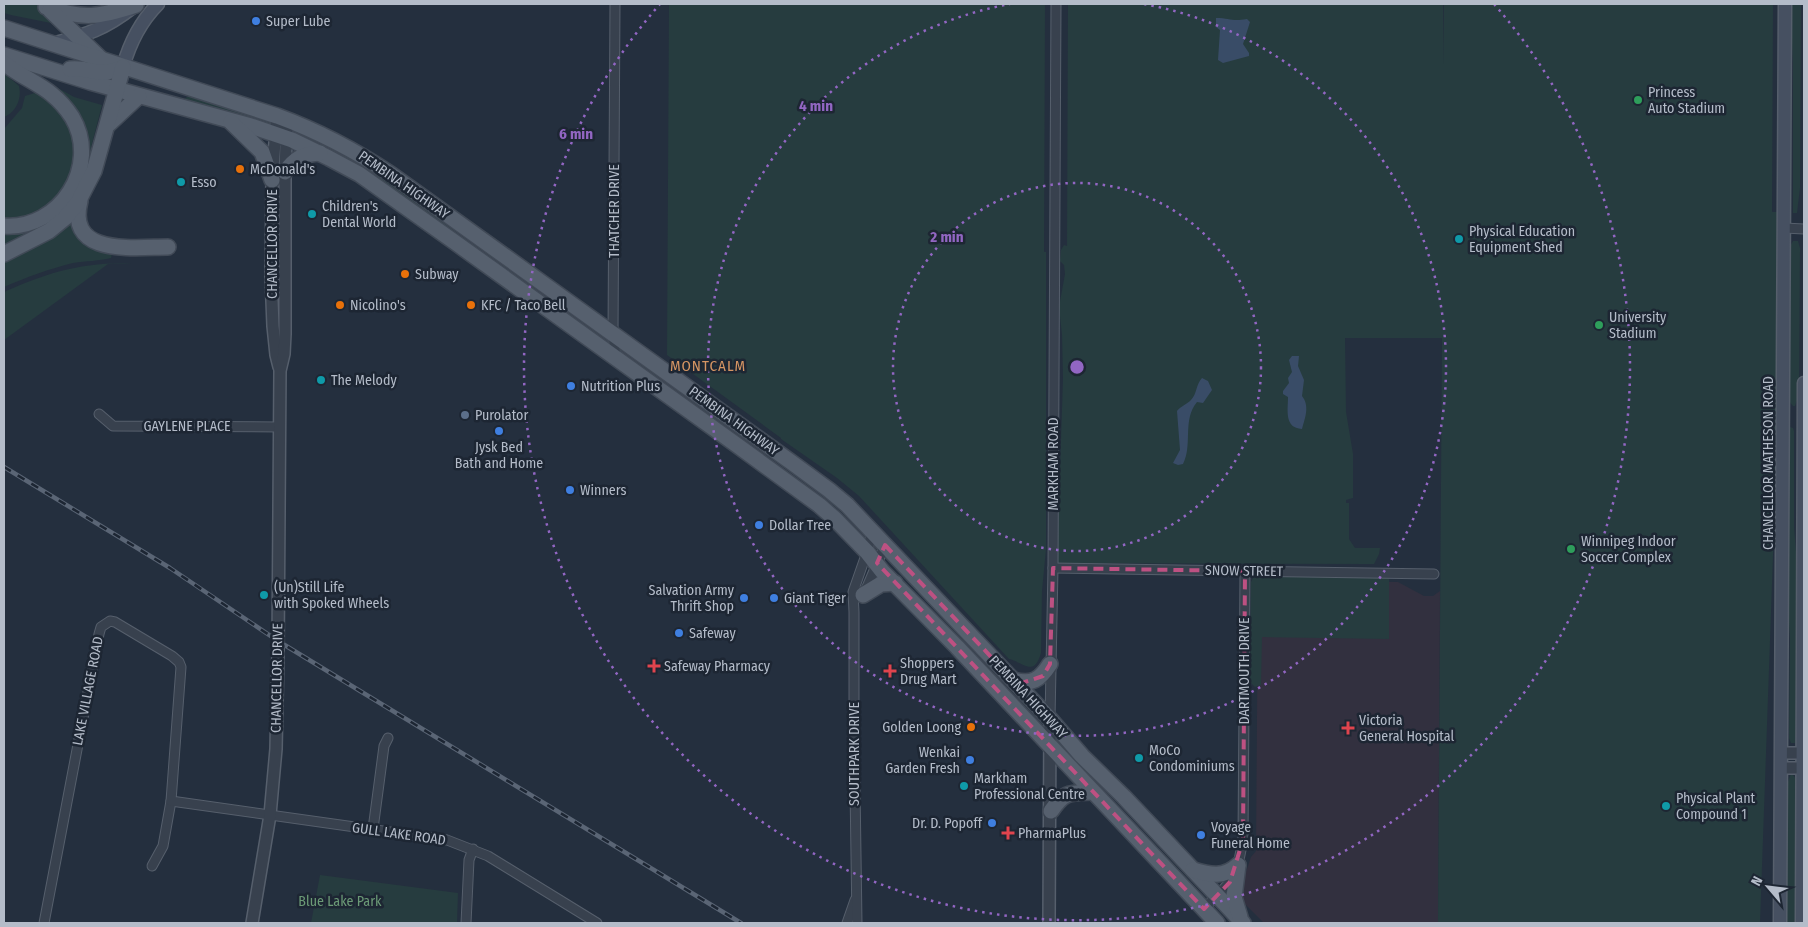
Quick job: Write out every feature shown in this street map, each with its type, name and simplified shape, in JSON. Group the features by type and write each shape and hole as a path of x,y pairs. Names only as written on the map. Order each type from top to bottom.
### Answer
{"main road":[{"path":"45,5 70,14 92,16 107,14 137,4"},
{"path":"52,44 104,28 137,4"},
{"path":"4,254 53,228 72,211 81,197 94,171 129,46 135,34 158,4"},
{"name":"CHANCELLOR MATHESON ROAD","path":"1780,923 1785,4"},
{"path":"45,5 102,60"},
{"name":"PEMBINA HIGHWAY","path":"4,28 282,118 326,136 373,162 829,490 872,532 1050,719 1082,756 1098,770 1243,923"},
{"name":"PEMBINA HIGHWAY","path":"4,55 51,71 281,136 320,153 367,180 616,358 819,505 872,557 882,571 895,582 1217,923"},
{"path":"4,63 12,70 47,90 63,106 75,124 80,138 82,157 81,166 74,184 69,194 56,209 33,221 4,226"},
{"path":"51,71 78,68 101,74 110,73 124,67"},
{"path":"106,128 138,96"},
{"path":"228,120 245,133 262,152 272,180"},
{"path":"285,172 297,158 308,154 320,153"},
{"path":"81,197 78,221 90,239 108,246 168,247"},
{"path":"1802,923 1804,819 1804,383"},
{"path":"863,595 880,584 895,582"},
{"path":"1013,680 1022,683 1037,680 1043,676 1050,664"},
{"path":"1050,811 1060,798 1069,794 1093,792"},
{"path":"1193,870 1209,875 1218,875 1231,872 1238,865"},
{"path":"1238,865 1234,896 1243,923"}],"street":[{"name":"THATCHER DRIVE","path":"615,4 613,334 616,358"},
{"name":"MARKHAM ROAD","path":"1049,923 1056,4"},
{"name":"CHANCELLOR DRIVE","path":"280,371 276,355 272,302 272,180 281,136 282,118"},
{"name":"CHANCELLOR DRIVE","path":"252,923 270,816 276,750 280,371 284,354 285,172 281,136"},
{"path":"1784,228 1804,228"},
{"name":"GAYLENE PLACE","path":"99,414 114,426 280,427"},
{"name":"SOUTHPARK DRIVE","path":"854,612 863,595 872,557 872,532"},
{"name":"SOUTHPARK DRIVE","path":"857,923 858,910 855,897 853,592 872,557 884,545"},
{"name":"SNOW STREET","path":"1053,568 1434,574"},
{"name":"DARTMOUTH DRIVE","path":"1204,909 1230,882 1238,865 1243,840 1245,571"},
{"name":"LAKE VILLAGE ROAD","path":"44,923 99,634 101,627 110,621 115,622 172,656 181,666 171,801 163,846 152,866"},
{"path":"373,829 384,746 388,738"},
{"path":"1782,753 1804,753"},
{"path":"1782,768 1804,768"},
{"path":"171,801 270,816"},
{"name":"GULL LAKE ROAD","path":"270,816 447,840 488,856 597,923"},
{"path":"466,923 470,860 473,849"},
{"name":"SOUTHPARK DRIVE","path":"847,923 855,897"}],"highlighted area":[{"path":"885,545 1013,680 1022,683 1043,676 1050,664 1053,568 1245,571 1243,840 1230,882 1204,909 1093,792 877,563"}],"shaded area":[{"name":"Victoria General Hospital","path":"1258,581 1398,582 1424,596 1433,596 1440,591 1438,923 1264,923 1242,901 1240,890 1251,857 1256,851"}],"green space":[{"path":"4,4 38,4 56,24 4,13"},
{"path":"669,4 1045,4 1046,549 1042,591 1041,653 1035,665 1031,667 1009,659 859,496 667,355"},
{"path":"1068,4 1443,4 1444,66 1444,4 1773,4 1772,212 1778,212 1777,443 1760,923 1438,923 1442,338 1345,338 1346,412 1353,454 1353,498 1346,500 1346,503 1349,503 1349,539 1355,548 1380,548 1374,564 1057,563 1063,378 1059,307 1065,274 1064,265 1060,261 1061,250 1064,245 1067,246"},
{"path":"1790,4 1801,4 1800,188 1797,213 1793,213 1793,64"},
{"path":"4,73 19,86 20,96 12,112 4,117"},
{"path":"47,82 74,97 102,105 87,163 60,216 4,249 4,229 44,221 85,156"},
{"path":"38,92 56,107 67,123 72,134 74,146 73,168 63,189 46,208 30,216 4,219 4,129 22,108 25,96"},
{"path":"190,95 269,121 271,124 183,100"},
{"path":"343,155 359,160 456,229 456,231 439,223 342,157"},
{"path":"73,216 113,250 111,258 64,265 4,287 4,258"},
{"path":"1793,241 1798,241 1800,248 1799,394 1795,406 1788,400 1788,250"},
{"path":"114,263 132,263 108,264 4,340 4,294 6,291 53,273 97,265"},
{"path":"1790,427 1794,431 1794,527 1799,591 1798,735 1795,743 1791,743 1789,738 1790,638 1786,580 1787,434"},
{"path":"1254,576 1389,578 1389,639 1262,637 1261,685 1255,687 1250,679 1251,582"},
{"path":"1792,774 1797,780 1797,923 1784,923 1786,787"},
{"name":"Blue Lake Park","path":"320,875 458,893 457,923 311,923"}],"water":[{"path":"1216,18 1247,19 1250,22 1243,44 1249,56 1223,63 1218,60 1220,30 1216,27"},
{"path":"1292,356 1299,356 1298,366 1304,380 1302,396 1306,408 1302,429 1296,428 1290,422 1288,417 1288,397 1283,394 1292,372 1289,360"},
{"path":"1202,378 1208,381 1212,390 1203,403 1197,402 1193,409 1190,417 1186,457 1183,464 1178,465 1173,463 1180,450 1177,411 1193,398"}],"railway":[{"path":"4,467 170,568 278,641 741,923"}],"place":[{"name":"Super Lube","path":"256,21"},
{"name":"Princess Auto Stadium","path":"1638,100"},
{"name":"McDonald's","path":"240,169"},
{"name":"Esso","path":"181,182"},
{"name":"Children's Dental World","path":"312,214"},
{"name":"Physical Education Equipment Shed","path":"1459,239"},
{"name":"Subway","path":"405,274"},
{"name":"Nicolino's","path":"340,305"},
{"name":"KFC / Taco Bell","path":"471,305"},
{"name":"University Stadium","path":"1599,325"},
{"name":"The Melody","path":"321,380"},
{"name":"Nutrition Plus","path":"571,386"},
{"name":"Purolator","path":"465,415"},
{"name":"Jysk Bed Bath and Home","path":"499,431"},
{"name":"Winners","path":"570,490"},
{"name":"Dollar Tree","path":"759,525"},
{"name":"Winnipeg Indoor Soccer Complex","path":"1571,549"},
{"name":"(Un)Still Life with Spoked Wheels","path":"264,595"},
{"name":"Salvation Army Thrift Shop","path":"744,598"},
{"name":"Giant Tiger","path":"774,598"},
{"name":"Safeway","path":"679,633"},
{"name":"Safeway Pharmacy","path":"654,666"},
{"name":"Shoppers Drug Mart","path":"890,671"},
{"name":"Golden Loong","path":"971,727"},
{"name":"Victoria General Hospital","path":"1348,728"},
{"name":"MoCo Condominiums","path":"1139,758"},
{"name":"Wenkai Garden Fresh","path":"970,760"},
{"name":"Markham Professional Centre","path":"964,786"},
{"name":"Physical Plant Compound 1","path":"1666,806"},
{"name":"Dr. D. Popoff","path":"992,823"},
{"name":"PharmaPlus","path":"1008,833"},
{"name":"Voyage Funeral Home","path":"1201,835"}],"district":[{"name":"MONTCALM","path":"708,366"}]}
